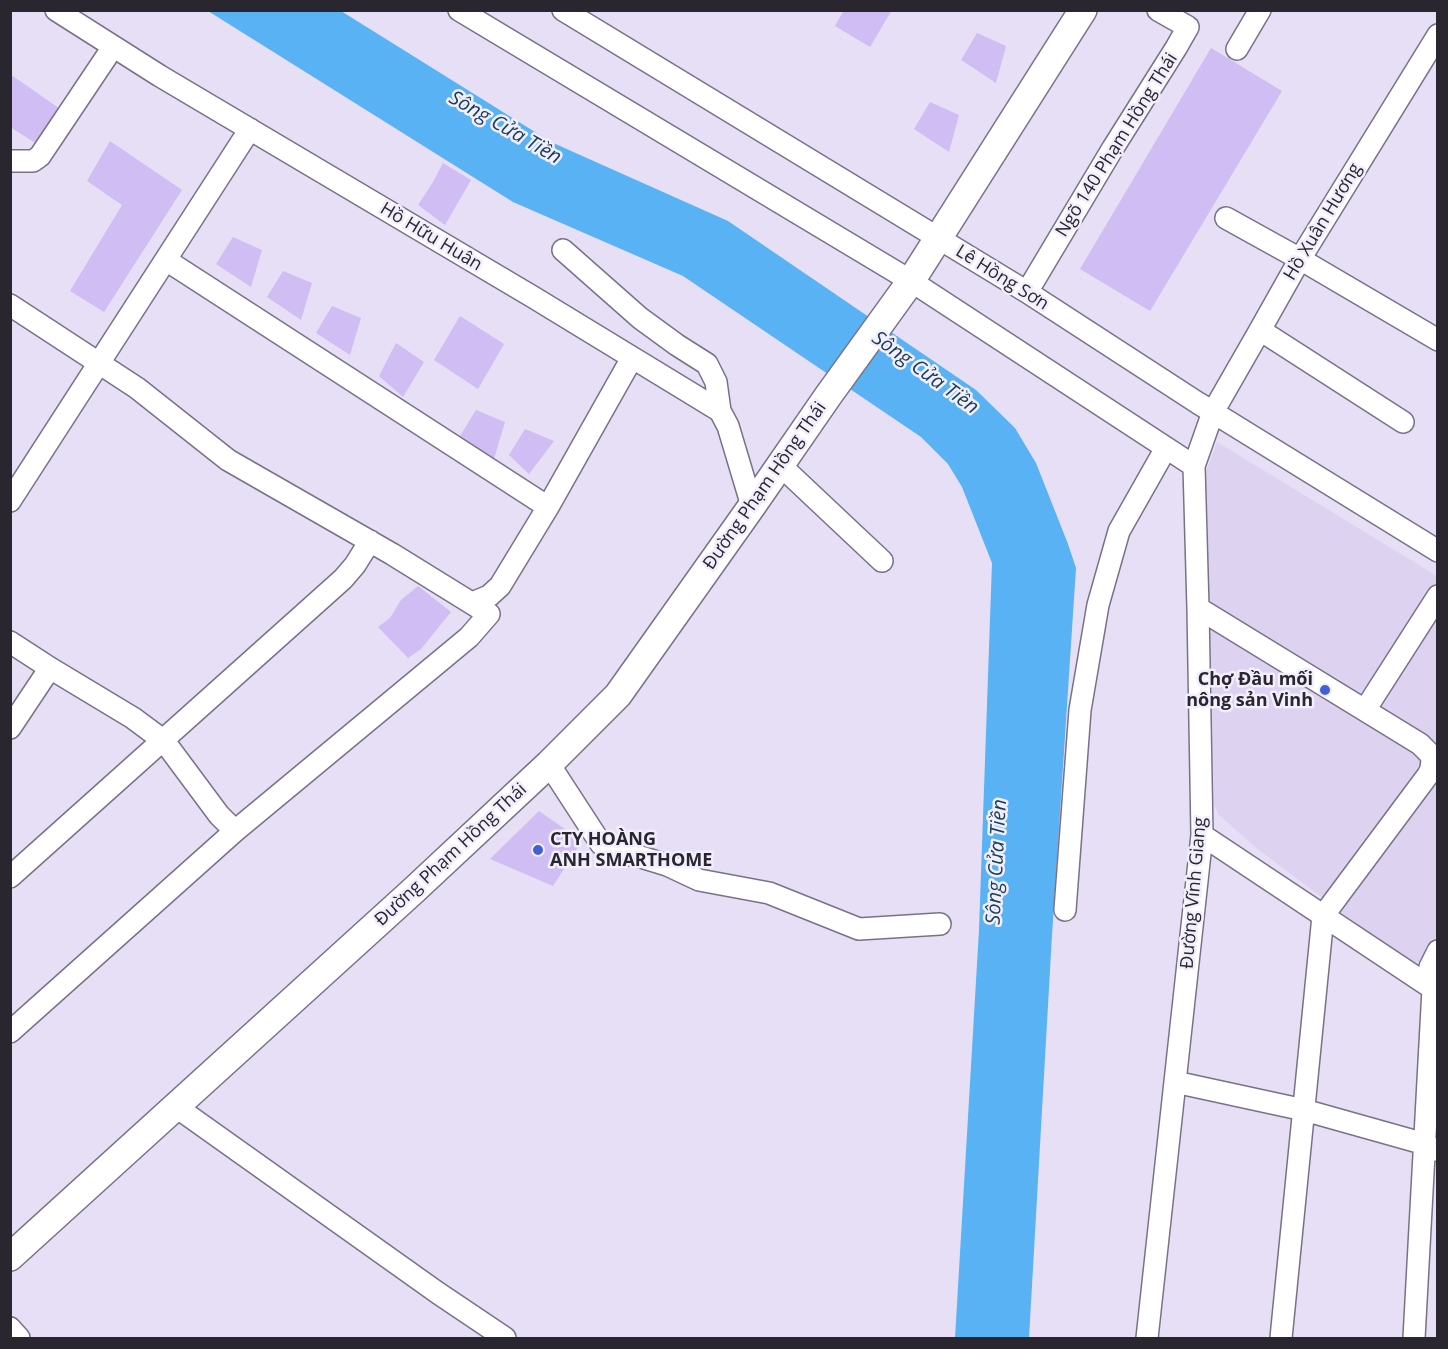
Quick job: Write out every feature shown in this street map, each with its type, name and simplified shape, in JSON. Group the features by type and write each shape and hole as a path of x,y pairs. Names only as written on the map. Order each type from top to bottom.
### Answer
{"main road":[{"path":"911,281 1083,10"},
{"name":"Đường Phạm Hồng Thái","path":"10,1257 413,891 549,764 618,695 911,281"}],"street":[{"name":"Hồ Hữu Huân","path":"56,10 160,76 533,297 720,411"},
{"path":"459,10 911,281 1194,466"},
{"name":"Lê Hồng Sơn","path":"563,10 1027,292 1213,412 1437,551"},
{"name":"Ngõ 140 Phạm Hồng Thái","path":"1027,292 1188,27 1158,10"},
{"path":"1237,49 1260,10"},
{"name":"Hồ Xuân Hương","path":"1213,412 1300,259 1437,35"},
{"path":"10,160 33,161 40,156 113,47"},
{"path":"10,501 250,129"},
{"path":"1226,218 1437,340"},
{"path":"563,250 640,318 707,364 716,382 720,411 728,426 752,506"},
{"path":"165,260 548,507"},
{"path":"10,305 137,388 228,460 370,541 489,614 469,637 235,831 10,1032"},
{"path":"1260,330 1403,422"},
{"path":"472,603 489,596 500,586 548,507 632,358"},
{"name":"Đường Vĩnh Giang","path":"1148,1338 1202,835 1194,466 1213,412"},
{"path":"1065,910 1080,710 1098,605 1119,531 1166,448"},
{"path":"780,465 882,561"},
{"path":"10,877 343,579 370,541"},
{"path":"1365,710 1437,596"},
{"path":"1198,608 1426,748 1432,764 1428,775 1323,916 1281,1338"},
{"path":"10,642 133,718 164,741 219,815 235,831"},
{"path":"10,728 50,668"},
{"path":"549,764 601,844 616,852 667,865 699,880 769,893 859,929 940,924"},
{"path":"1202,835 1435,991"},
{"path":"1414,1338 1431,1148 1435,991 1430,967 1437,951"},
{"path":"1175,1082 1304,1110 1431,1148"},
{"path":"175,1106 505,1338"},
{"path":"10,1328 19,1338"}],"shaded area":[{"name":"Chợ Đầu mối nông sản Vinh","path":"1217,442 1437,576 1438,942 1425,961 1410,964 1255,847 1218,814 1214,804 1206,472"}],"water":[{"name":"Sông Cửa Tiền","path":"208,11 341,11 551,142 728,221 976,390 1015,428 1036,463 1076,568 1029,1338 955,1338 979,930 992,563 962,487 948,464 921,437 683,276 513,202"}],"building":[{"path":"844,10 892,10 870,47 835,26"},
{"path":"977,33 1006,46 996,83 961,60"},
{"path":"1211,48 1282,91 1150,311 1080,269"},
{"path":"10,74 63,111 40,146 10,127"},
{"path":"930,102 959,115 949,152 914,129"},
{"path":"110,141 182,190 104,312 70,291 122,205 87,181"},
{"path":"443,163 471,180 445,225 418,205"},
{"path":"233,237 262,250 251,287 216,264"},
{"path":"283,271 312,283 301,320 267,297"},
{"path":"332,306 361,318 350,355 316,333"},
{"path":"460,316 504,344 478,389 434,360"},
{"path":"396,343 424,362 403,397 379,376"},
{"path":"476,410 505,422 494,459 460,436"},
{"path":"525,429 554,441 529,474 509,455"},
{"path":"418,586 451,612 421,649 408,658 378,627 390,618 401,600"},
{"name":"CTY HOÀNG ANH SMARTHOME","path":"539,811 582,841 553,886 490,859"}],"place":[{"name":"Chợ Đầu mối nông sản Vinh","path":"1325,690"},
{"name":"CTY HOÀNG ANH SMARTHOME","path":"538,850"}]}
